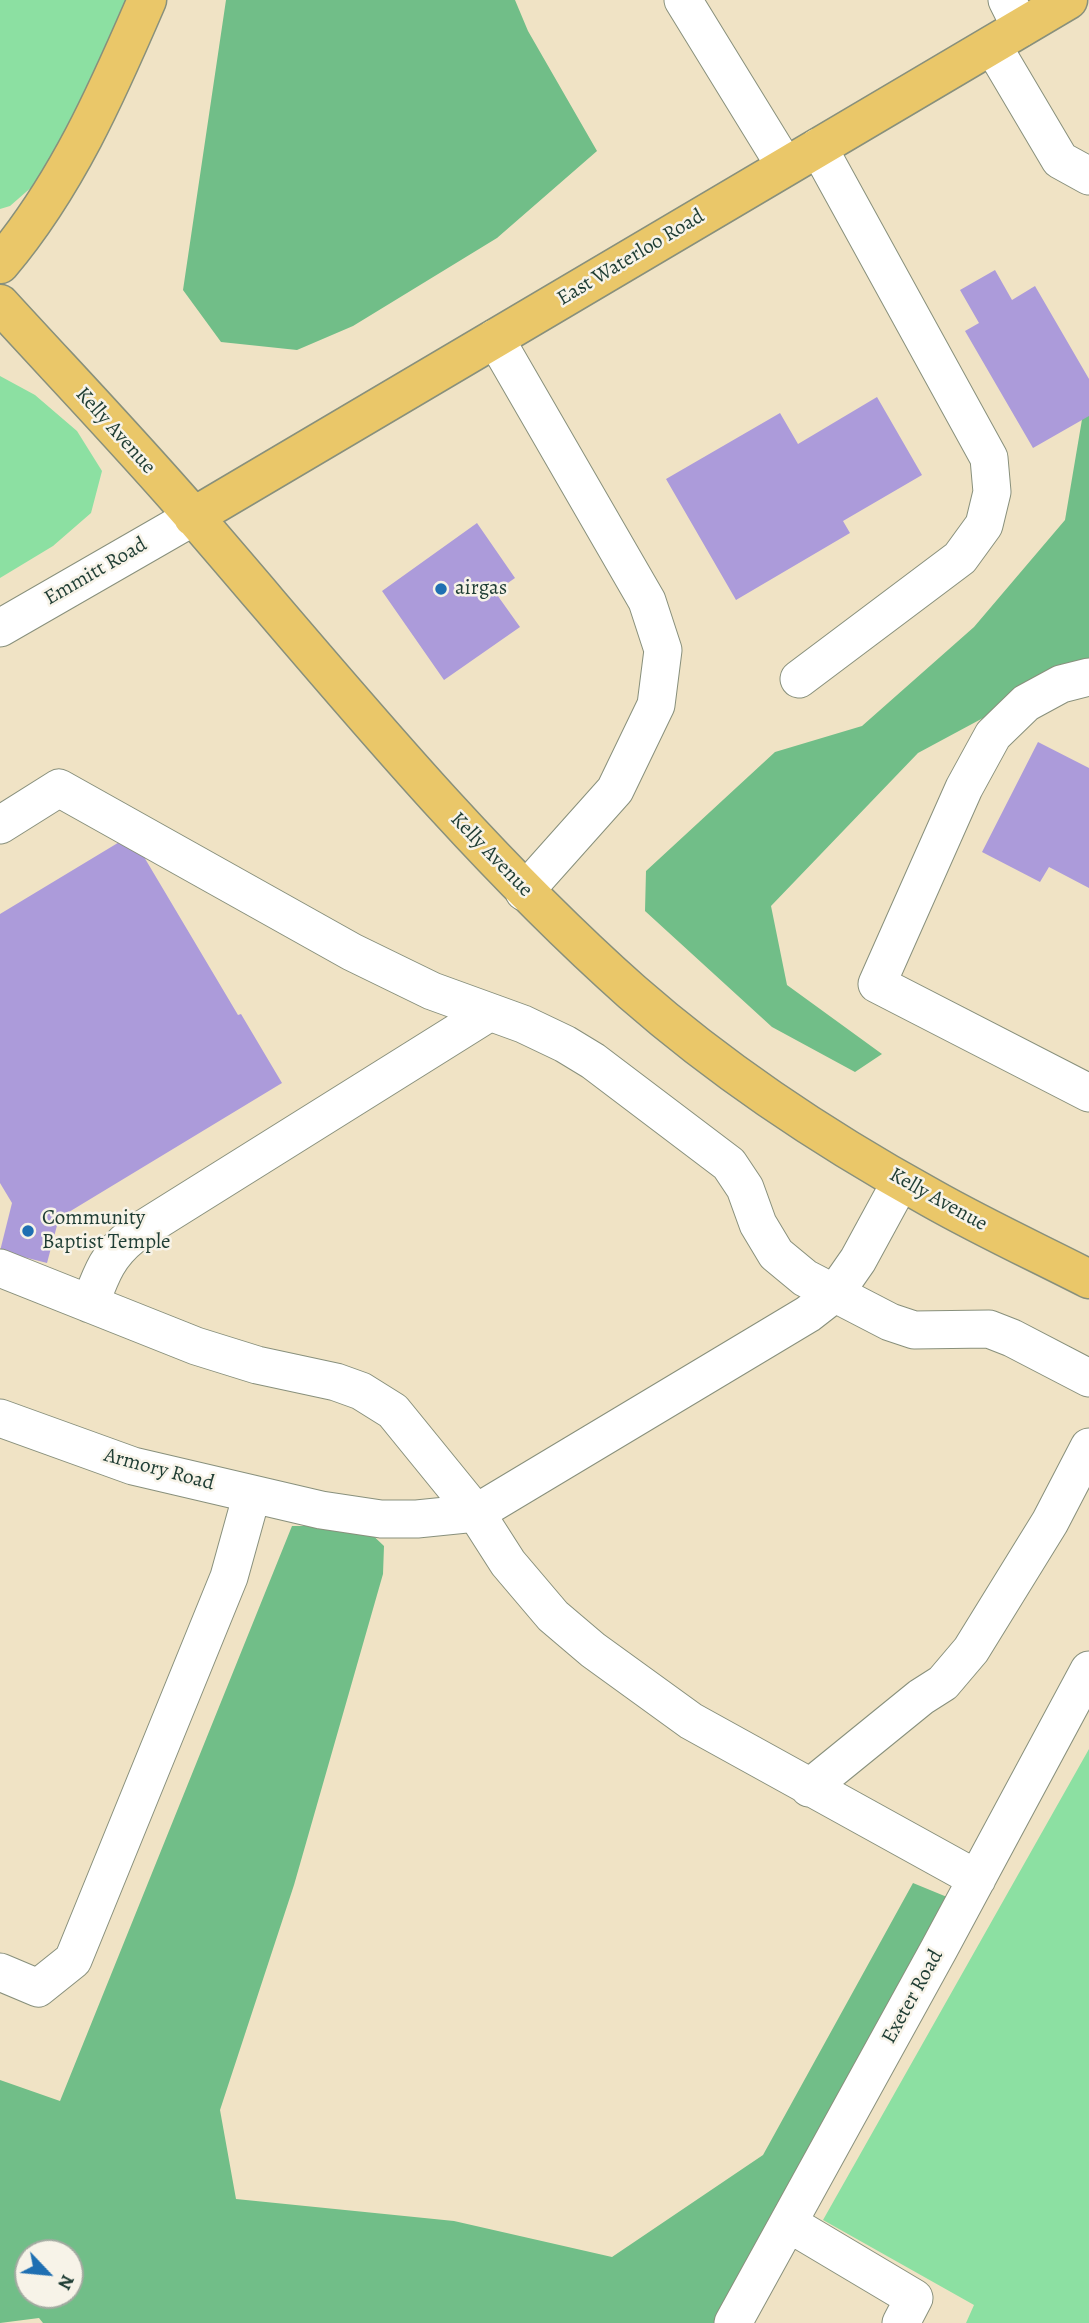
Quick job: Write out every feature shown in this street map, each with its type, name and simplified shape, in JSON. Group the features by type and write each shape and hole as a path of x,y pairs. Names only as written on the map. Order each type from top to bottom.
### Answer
{"main road":[{"path":"0,264 43,207 69,166 147,0"},
{"name":"East Waterloo Road","path":"193,517 818,147 1007,24 1068,0"},
{"name":"Kelly Avenue","path":"0,304 193,517 436,798 524,891 634,993 691,1040 789,1111 901,1181 1089,1279"}],"street":[{"path":"683,0 785,166"},
{"path":"1007,24 1060,160 1089,176"},
{"path":"799,679 960,558 984,525 992,492 989,458 818,147"},
{"path":"495,338 647,601 663,650 656,705 614,790 524,891"},
{"name":"Emmitt Road","path":"0,628 193,517"},
{"path":"1089,677 1061,684 1026,703 993,735 964,788 877,984 1089,1093"},
{"path":"0,825 59,788 352,952 432,990 523,1024 593,1061 729,1164 745,1188 758,1224 776,1254 805,1278 891,1322 914,1330 989,1329 1089,1378"},
{"path":"90,1304 105,1265 116,1248 132,1236 490,1012"},
{"path":"476,1513 808,1314 835,1293 859,1260 901,1181"},
{"path":"0,1268 196,1346 257,1365 336,1382 361,1391 393,1411 476,1513 508,1563 544,1606 593,1650 691,1721 977,1879"},
{"name":"Armory Road","path":"0,1418 133,1466 320,1510 381,1519 416,1519 476,1513"},
{"path":"809,1788 920,1697 943,1683 971,1650 1050,1522 1089,1447"},
{"path":"0,1972 38,1987 73,1960 229,1577 251,1494"},
{"name":"Exeter Road","path":"733,2323 1089,1670"},
{"path":"788,2223 914,2298 901,2323"}],"green space":[{"path":"0,0 128,0 95,89 42,178 10,206 0,209"},
{"path":"226,0 515,0 528,31 597,151 497,238 353,326 297,350 221,342 183,290"},
{"path":"0,376 35,395 77,431 102,471 91,513 53,546 0,578"},
{"path":"1089,378 1089,661 918,753 771,906 787,985 882,1054 855,1072 772,1027 645,911 646,871 775,752 862,726 974,627 1065,520"},
{"path":"292,1526 363,1526 384,1546 383,1574 294,1885 220,2110 236,2199 454,2221 612,2257 763,2155 913,1883 947,1897 718,2323 43,2323 39,2318 0,2323 0,2080 60,2101"},
{"path":"1089,1749 1089,2323 966,2323 974,2305 823,2220"}],"building":[{"path":"995,270 1012,300 1035,286 1089,379 1089,416 1033,448 965,331 979,323 960,290"},
{"path":"877,397 922,475 843,521 850,533 736,600 666,479 780,413 798,444"},
{"path":"477,523 515,578 495,592 520,627 444,680 382,591"},
{"path":"1038,742 1089,768 1089,888 1049,867 1040,882 982,852"},
{"path":"131,835 238,1015 241,1014 282,1083 59,1218 47,1263 0,1251 12,1203 0,1183 0,914"}],"place":[{"name":"airgas","path":"441,589"},
{"name":"Community Baptist Temple","path":"28,1231"}]}
